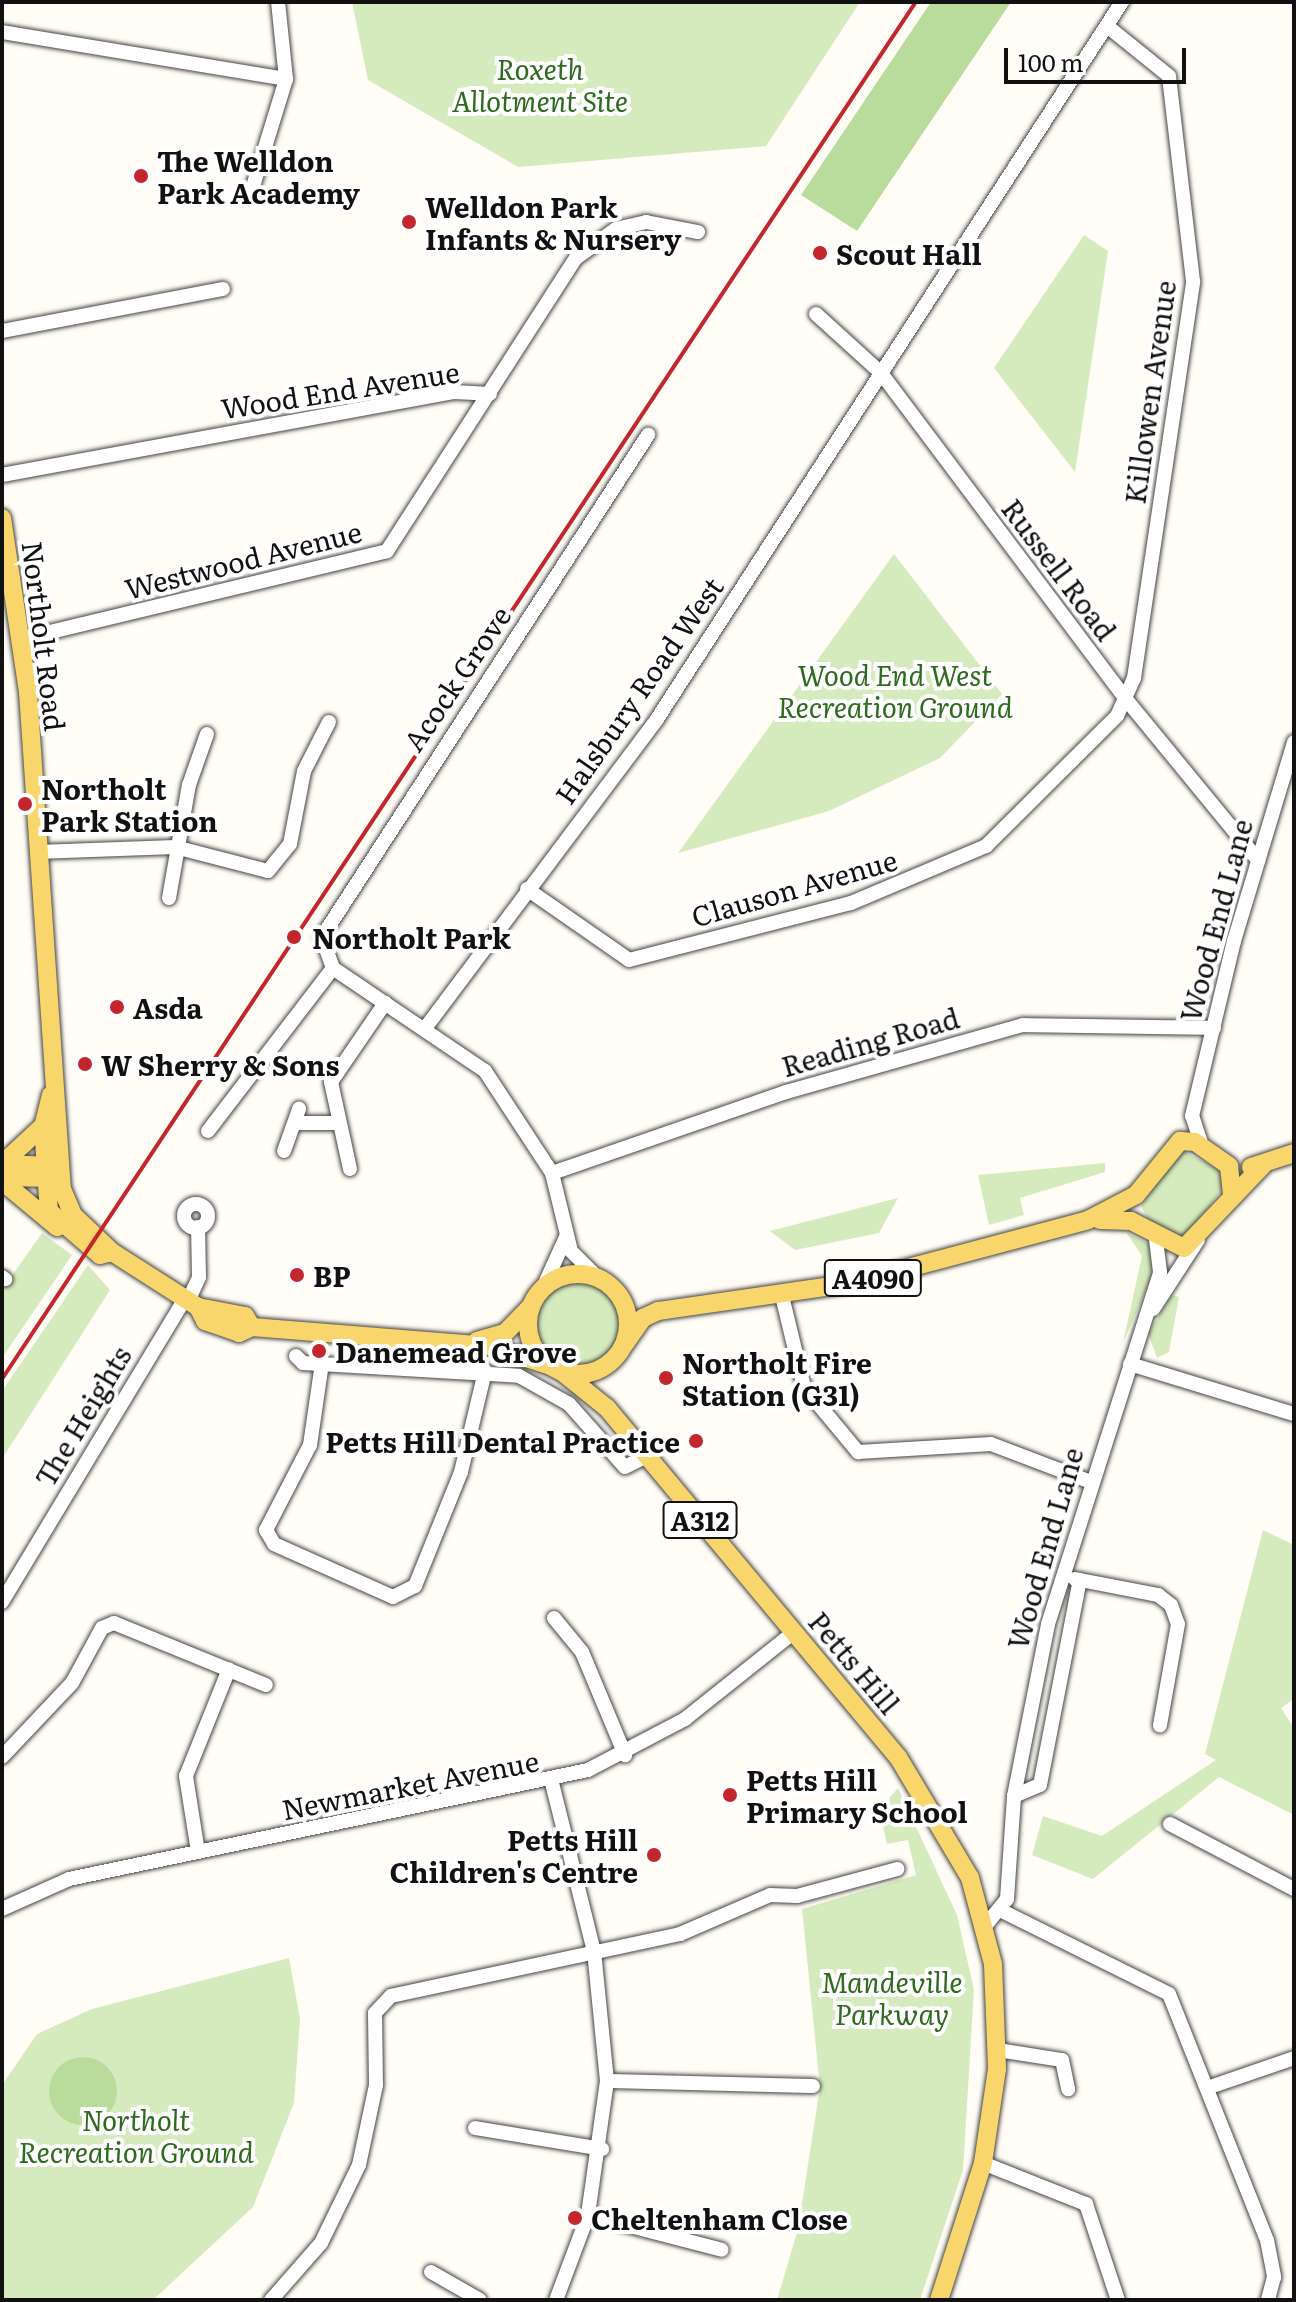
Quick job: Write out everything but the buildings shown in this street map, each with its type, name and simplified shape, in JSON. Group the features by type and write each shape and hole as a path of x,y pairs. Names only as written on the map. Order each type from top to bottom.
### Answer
{"main road":[{"name":"Northolt Road","path":"2,518 21,639 37,852 51,1095 49,1211 66,1232 100,1255 112,1252"},
{"name":"Northolt Road","path":"51,1095 43,1126 52,1172 69,1210 112,1252"},
{"path":"2,1164 43,1126"},
{"path":"1200,1237 1184,1248 1156,1238 1138,1225 1130,1207 1167,1150 1180,1141 1202,1146 1233,1172 1232,1193"},
{"path":"1232,1193 1263,1165 1294,1153"},
{"path":"1223,1162 1263,1165"},
{"path":"2,1164 52,1172"},
{"path":"2,1179 52,1172"},
{"path":"2,1179 35,1215 66,1232"},
{"name":"Wood End Lane","path":"1200,1237 1232,1193"},
{"name":"A4090","path":"1074,1225 1136,1195"},
{"name":"A4090","path":"620,1351 643,1318 667,1310 782,1296 1074,1225 1123,1219 1138,1225"},
{"name":"Petts Hill","path":"112,1252 190,1302 205,1321 239,1333 252,1327 457,1343 556,1368 607,1408 928,1799 985,1926"},
{"path":"607,1408 602,1385 620,1351 625,1306 602,1280 568,1275 537,1297 529,1333 556,1368 596,1371 620,1351"},
{"name":"A4090","path":"602,1280 642,1305 667,1310"},
{"name":"Petts Hill","path":"457,1343 505,1333 537,1297"},
{"name":"A312","path":"939,2300 983,2163 998,2050 985,1926"}],"street":[{"path":"251,193 286,79 278,2"},
{"name":"Halsbury Road West","path":"426,1027 657,719 1122,2"},
{"name":"Killowen Avenue","path":"1107,26 1169,76 1192,259 1125,698"},
{"path":"2,32 286,79"},
{"name":"Wood End Avenue","path":"2,475 454,392 490,394 591,243 646,222 698,232"},
{"path":"2,331 223,289"},
{"name":"Russell Road","path":"816,314 881,373 1125,698 1258,860"},
{"name":"Westwood Avenue","path":"21,639 387,551 490,394"},
{"name":"Acock Grove","path":"328,962 329,922 648,435"},
{"name":"Clauson Avenue","path":"527,889 629,960 864,899 986,846 1117,716 1125,698"},
{"path":"37,852 175,847 268,871 290,844 304,771 329,722"},
{"path":"169,898 175,847 207,734"},
{"name":"Wood End Lane","path":"1167,1150 1194,1108 1258,860 1294,742"},
{"path":"208,1131 328,962 385,1003 426,1027 485,1071 552,1173 566,1233 576,1258 602,1280"},
{"path":"350,1169 337,1123 331,1082 385,1003"},
{"name":"Reading Road","path":"552,1173 786,1092 1023,1025 1214,1028"},
{"name":"Wood End Lane","path":"1194,1108 1202,1146"},
{"path":"284,1151 297,1116 337,1123"},
{"name":"The Heights","path":"2,1602 190,1302 199,1277 198,1227"},
{"path":"537,1297 564,1254 566,1233"},
{"name":"Wood End Lane","path":"1146,1320 1200,1237"},
{"name":"Wood End Lane","path":"1002,1911 1014,1796 1062,1577 1162,1264 1156,1238"},
{"path":"782,1296 804,1387 858,1452 991,1444 1091,1482"},
{"path":"296,1356 322,1363 485,1371 550,1391 625,1467 647,1456"},
{"path":"322,1363 310,1445 266,1530 274,1544 393,1597 409,1594 421,1573 461,1472 485,1371"},
{"path":"1130,1364 1294,1414"},
{"path":"1062,1577 1158,1595 1171,1605 1178,1624 1160,1725"},
{"name":"Wood End Lane","path":"1014,1796 1040,1785 1080,1580"},
{"path":"554,1618 582,1652 625,1755"},
{"path":"2,1757 72,1683 102,1628 114,1623 266,1685"},
{"name":"Newmarket Avenue","path":"2,1909 69,1879 552,1783 625,1755 685,1719 794,1632"},
{"path":"198,1852 186,1776 229,1669"},
{"path":"552,1783 594,1951 607,2081 602,2149 588,2215 556,2300"},
{"path":"1170,1824 1294,1889"},
{"path":"271,2300 321,2243 359,2165 372,2113 374,2024 382,2002 710,1926 785,1891 797,1896 897,1869"},
{"path":"985,1926 1002,1911 1169,1994 1267,2240 1274,2277 1268,2300"},
{"path":"998,2050 1062,2060 1068,2089"},
{"path":"1207,2088 1292,2064"},
{"path":"607,2081 813,2086"},
{"path":"475,2128 602,2149"},
{"path":"983,2163 1086,2204 1118,2300"},
{"path":"588,2215 722,2250"},
{"path":"431,2272 480,2300"}],"green space":[{"name":"Roxeth Allotment Site","path":"352,2 860,2 766,146 518,167 368,80"},
{"path":"931,2 1011,2 857,231 801,195"},
{"path":"1084,235 1108,251 1075,472 994,368"},
{"name":"Wood End West Recreation Ground","path":"894,554 1002,694 940,758 829,811 678,853"},
{"path":"1181,1150 1218,1169 1224,1187 1184,1239 1148,1220 1141,1206"},
{"path":"1105,1163 1105,1172 1020,1198 1024,1215 989,1225 978,1175"},
{"path":"898,1198 879,1233 795,1250 770,1231"},
{"path":"1126,1232 1150,1244 1156,1267 1123,1343 1142,1256"},
{"path":"42,1233 72,1255 2,1358 2,1290"},
{"path":"88,1265 110,1290 2,1459 2,1391"},
{"path":"578,1283 594,1286 607,1295 616,1308 619,1324 616,1340 607,1353 594,1362 578,1365 562,1362 549,1353 540,1340 537,1324 540,1308 549,1295 562,1286"},
{"path":"1172,1295 1179,1297 1169,1352 1157,1358 1148,1333"},
{"path":"1263,1530 1294,1545 1294,1699 1281,1708 1294,1728 1294,1815 1219,1777 1093,1879 1032,1855 1043,1816 1102,1836 1216,1760 1205,1754"},
{"name":"Mandeville Parkway","path":"898,1788 957,1915 974,1990 963,2170 920,2300 777,2300 798,2229 820,2087 802,1909 916,1875 908,1840 887,1844 879,1810"},
{"name":"Northolt Recreation Ground","path":"289,1958 300,2019 294,2103 253,2207 153,2300 2,2300 2,2085 37,2034 92,2009"},
{"path":"83,2057 107,2067 117,2091 107,2115 83,2125 59,2115 49,2091 59,2067"}],"railway":[{"path":"2,1379 916,2"}],"place":[{"name":"The Welldon Park Academy","path":"141,176"},
{"name":"Welldon Park Infants & Nursery","path":"409,222"},
{"name":"Scout Hall","path":"820,253"},
{"name":"Northolt Park Station","path":"25,804"},
{"name":"Northolt Park","path":"294,937"},
{"name":"Asda","path":"117,1007"},
{"name":"W Sherry & Sons","path":"85,1064"},
{"name":"BP","path":"297,1275"},
{"name":"Danemead Grove","path":"319,1351"},
{"name":"Northolt Fire Station (G31)","path":"666,1378"},
{"name":"Petts Hill Dental Practice","path":"696,1441"},
{"name":"Petts Hill Primary School","path":"730,1795"},
{"name":"Petts Hill Children's Centre","path":"654,1855"},
{"name":"Cheltenham Close","path":"575,2218"}]}
